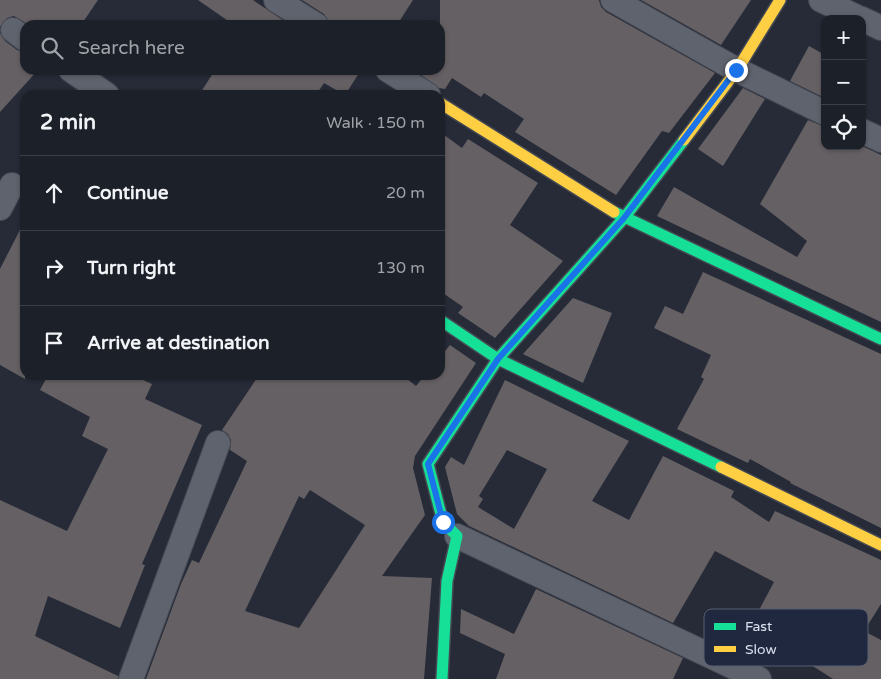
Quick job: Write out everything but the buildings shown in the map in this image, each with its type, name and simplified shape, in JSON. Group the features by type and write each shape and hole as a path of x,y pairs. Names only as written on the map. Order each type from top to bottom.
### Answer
{"street":[{"path":"276,0 308,20"},
{"path":"613,0 736,70 821,111"},
{"path":"704,653 457,536 443,522 428,464 498,359 624,218 736,70 780,0"},
{"path":"821,0 853,15"},
{"path":"866,21 881,28"},
{"path":"78,75 100,90"},
{"path":"396,75 420,90"},
{"path":"445,106 624,218 881,339"},
{"path":"866,133 881,140"},
{"path":"0,208 12,185"},
{"path":"445,323 498,359 881,545"},
{"path":"132,679 218,443"},
{"path":"442,679 447,581 457,536"},
{"path":"732,666 759,679"}],"traffic: fast":[{"path":"442,679 447,581 457,536 443,522 428,464 498,359 624,218 684,140"},
{"path":"614,212 881,339"},
{"path":"445,323 498,359 721,467"}],"traffic: slow":[{"path":"684,140 737,70 780,0"},
{"path":"445,106 614,212"},
{"path":"721,467 881,545"}],"route":[{"path":"443,522 428,464 498,359 624,218 736,70"}]}
